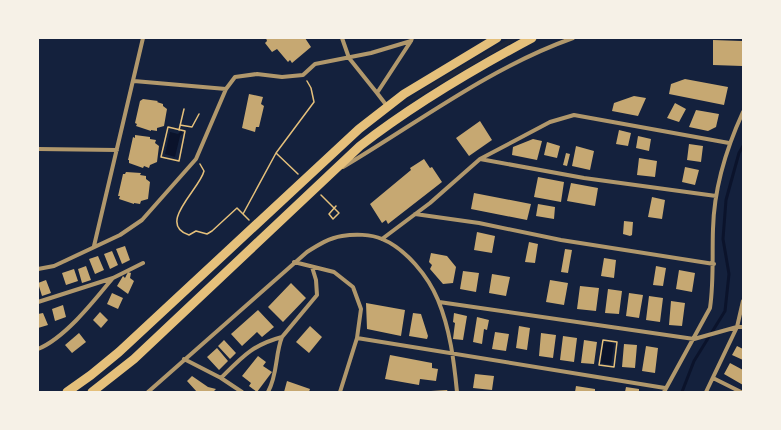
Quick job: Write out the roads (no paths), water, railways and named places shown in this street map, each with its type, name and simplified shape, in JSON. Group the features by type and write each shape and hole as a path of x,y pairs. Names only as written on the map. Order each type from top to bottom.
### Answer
{"main road":[{"path":"67,392 119,352 324,160 387,106 437,73 498,38"},
{"path":"92,392 134,359 327,176 386,126 440,90 532,38"}],"street":[{"path":"94,246 143,38"},
{"path":"342,38 349,58 387,106"},
{"path":"327,176 493,74 539,50 573,38"},
{"path":"38,269 54,266 120,235 142,220 196,159 226,88 235,77 257,74 282,76 303,75 315,64 349,58 411,40"},
{"path":"376,93 411,40"},
{"path":"134,80 226,88"},
{"path":"357,338 664,390 694,339 710,308 714,264 713,229 716,196 729,143 743,112"},
{"path":"382,239 415,214 480,159 550,122 574,116 729,143"},
{"path":"38,148 117,150"},
{"path":"480,159 584,178 716,196"},
{"path":"415,214 479,223 560,240 714,264"},
{"path":"148,392 307,252 325,241 342,236 366,235 382,239 400,250 426,277 439,302 453,354 458,392"},
{"path":"294,262 334,272 353,287 361,309 357,338 340,392"},
{"path":"38,302 113,278 143,263"},
{"path":"268,392 276,373 279,344 282,336 316,295 316,280 312,267"},
{"path":"38,349 58,338 91,305 113,278"},
{"path":"706,392 736,327 743,301"},
{"path":"439,302 694,339 736,327 743,327"},
{"path":"221,378 252,348 282,336"},
{"path":"184,359 221,378 241,392"},
{"path":"713,378 741,392"}],"waterway":[{"path":"682,392 694,361 725,311 729,274 723,239 726,200 739,153 743,146"}]}
